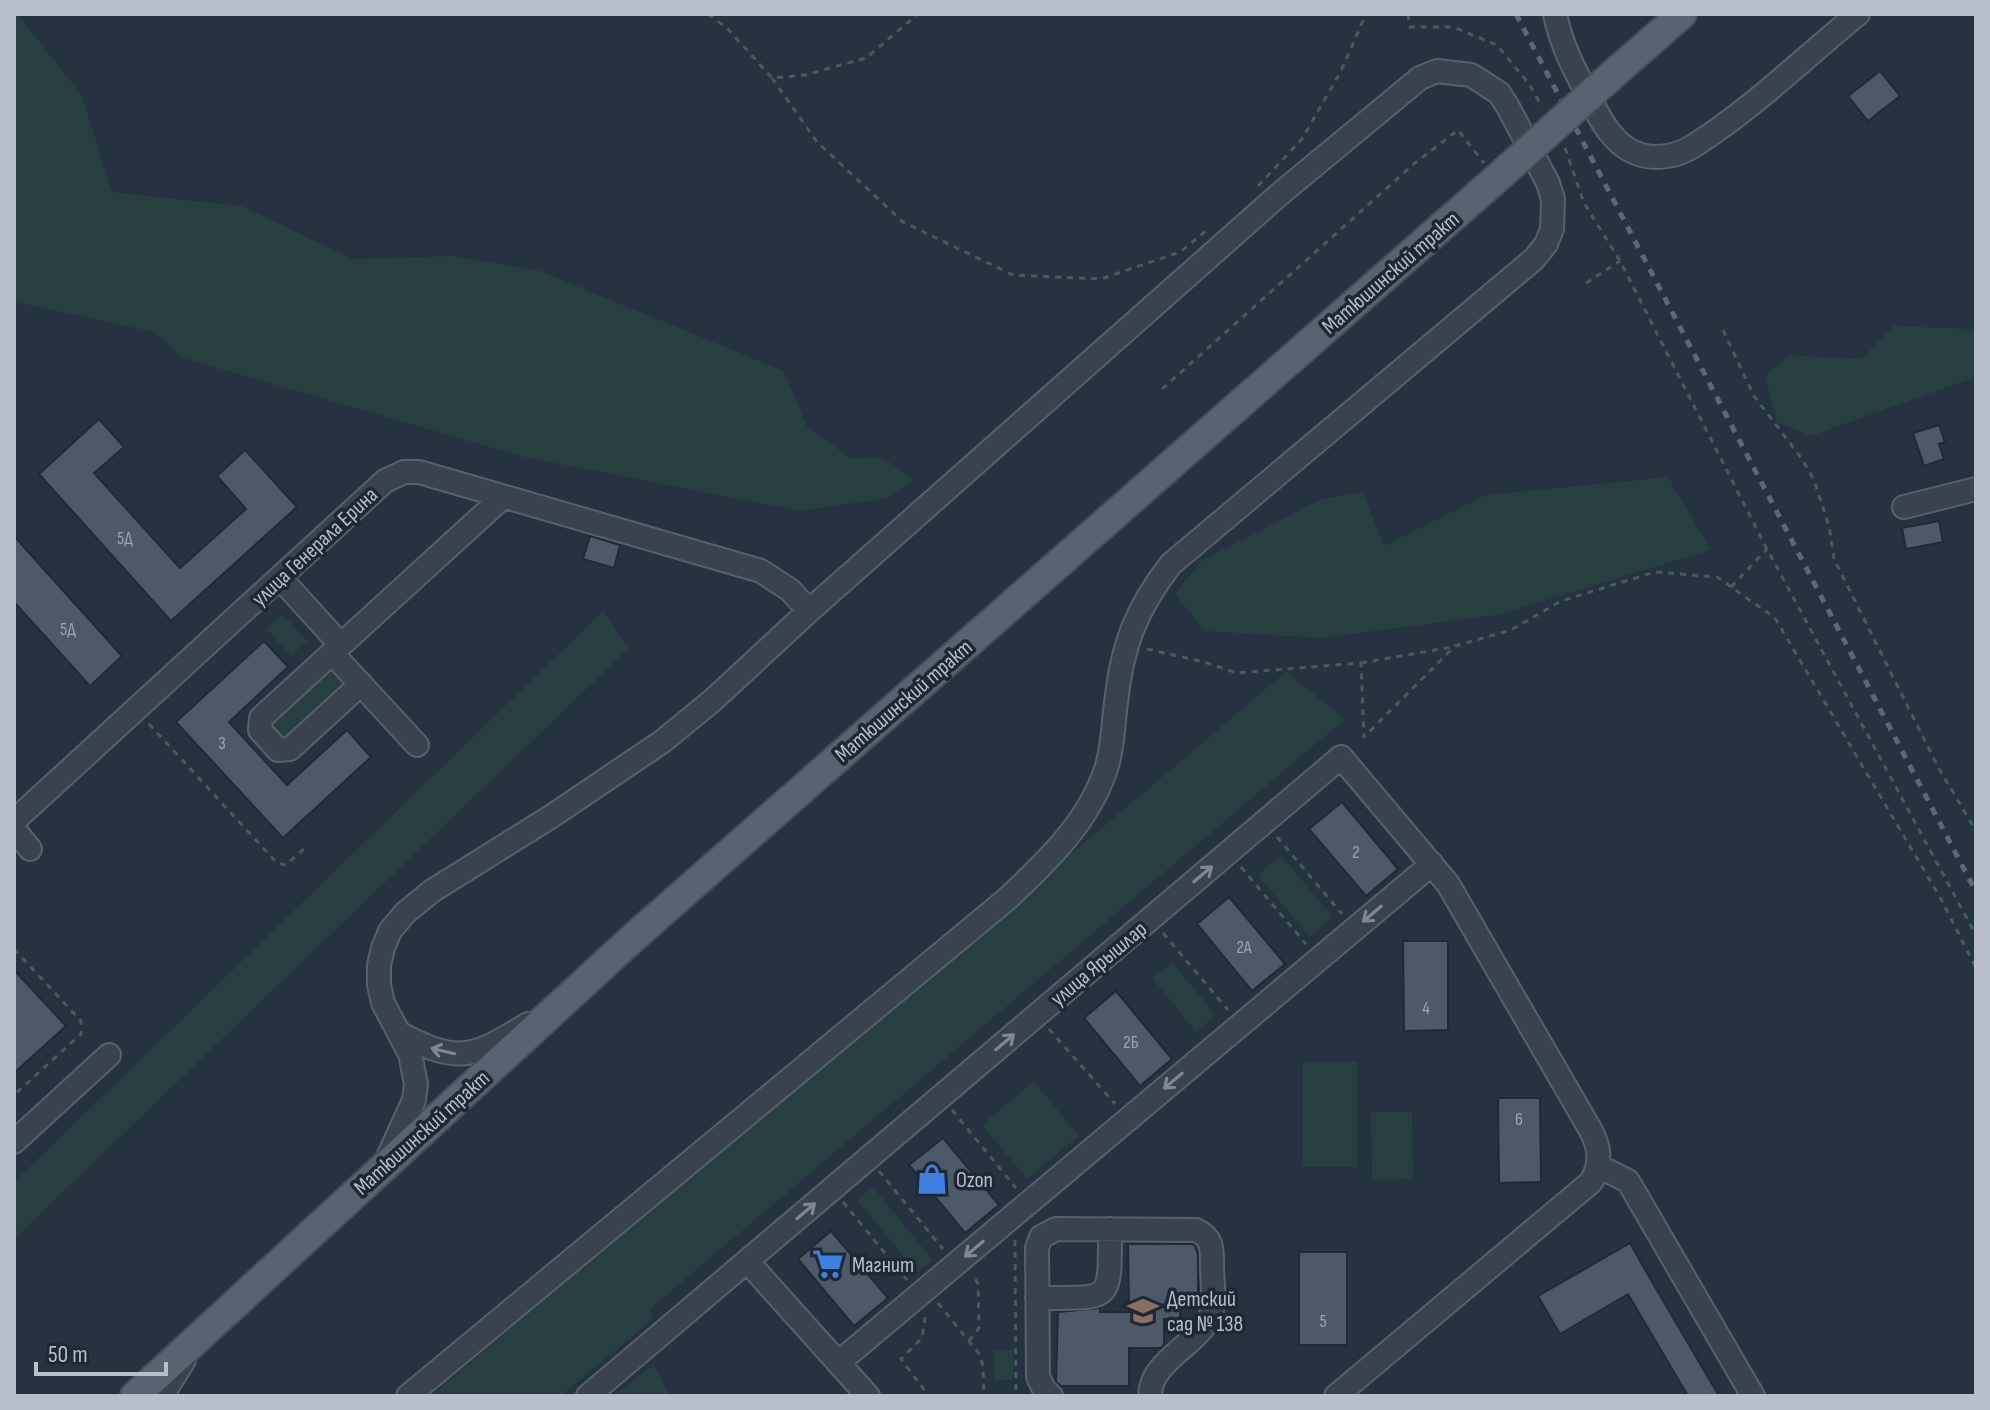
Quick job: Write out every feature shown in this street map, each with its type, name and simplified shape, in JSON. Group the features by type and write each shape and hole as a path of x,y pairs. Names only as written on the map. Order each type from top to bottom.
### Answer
{"main road":[{"name":"Матюшинский тракт","path":"135,1396 563,1002 1682,14"}],"street":[{"path":"1555,14 1569,58 1607,131 1633,151 1652,157 1672,155 1693,147 1858,14"},
{"path":"384,1165 414,1100 414,1068 401,1034 383,1003 379,985 379,965 390,931 405,913 432,891 552,816 663,741 713,700 809,611 1281,193 1397,95 1420,78 1437,71 1471,75 1499,93 1548,183 1554,215 1546,244 1534,259 1171,564 1138,612 1125,643 1106,768 1084,815 1043,865 996,909 408,1396"},
{"name":"улица Генерала Ерина","path":"14,821 385,481 397,474 419,472 761,571 790,590 809,611"},
{"path":"1904,507 1976,489"},
{"path":"361,684 290,749 278,750 260,730 260,721 503,497"},
{"path":"280,578 361,684 417,745"},
{"name":"улица Ярышлар","path":"588,1396 1341,757 1448,884 1590,1129 1599,1149 1598,1166"},
{"path":"14,829 30,849"},
{"path":"838,1363 1432,864"},
{"path":"401,1034 441,1052 474,1051 494,1044 563,1002"},
{"path":"14,1142 109,1055"},
{"path":"1336,1396 1591,1182 1598,1166 1628,1181 1753,1396"},
{"path":"1026,1206 1049,1231"},
{"path":"1051,1396 1038,1377 1037,1248 1041,1237 1049,1231 1190,1228 1206,1236 1212,1246 1211,1315 1155,1376 1150,1396"},
{"path":"1037,1298 1092,1297 1105,1291 1110,1279 1110,1229"},
{"path":"747,1261 868,1396"},
{"path":"162,1396 200,1335"}],"path":[{"path":"708,14 727,28 772,78 817,142 903,222 1013,275 1101,279 1180,252 1214,225"},
{"path":"772,78 805,75 866,58 918,14"},
{"path":"1256,187 1302,139 1341,71 1366,14"},
{"path":"1408,14 1410,27 1453,27 1497,45 1529,84 1544,111"},
{"path":"1162,389 1415,163 1458,130 1500,175"},
{"path":"1559,137 1584,203 1620,261 1767,549 1976,935"},
{"path":"1586,283 1620,261"},
{"path":"1723,330 1754,396 1802,459 1814,480 1829,526 1834,559 1938,767 1976,831"},
{"path":"1731,587 1767,549"},
{"path":"1125,643 1237,673 1361,663 1455,646 1511,630 1561,601 1655,572 1717,577 1775,618 1941,899 1976,968"},
{"path":"1361,663 1364,737 1455,646"},
{"path":"135,710 277,863 286,865 307,846"},
{"path":"1264,822 1355,929"},
{"path":"1229,852 1319,959"},
{"path":"1151,918 1241,1025"},
{"path":"14,949 81,1021 83,1027 81,1034 14,1095"},
{"path":"1037,1015 1128,1119"},
{"path":"941,1097 1026,1206 1016,1396"},
{"path":"869,1158 958,1262 975,1277 979,1288 979,1328 969,1341"},
{"path":"832,1189 969,1341 983,1363 984,1396"},
{"path":"923,1292 923,1336 901,1359 929,1396"}],"green space":[{"path":"14,14 18,14 82,96 112,192 242,206 353,259 453,256 540,271 784,371 807,427 852,459 882,457 914,479 889,498 800,511 524,457 183,358 154,332 14,304"},
{"path":"1893,326 1976,329 1976,377 1811,436 1777,422 1765,376 1789,355 1862,359"},
{"path":"1668,477 1711,550 1497,615 1321,638 1204,631 1175,594 1202,560 1322,499 1363,492 1384,546 1486,495"},
{"path":"603,611 629,648 14,1239 14,1182"},
{"path":"283,614 307,641 291,656 266,629"},
{"path":"329,664 348,684 285,742 266,722"},
{"path":"1286,672 1345,719 649,1310 655,1317 561,1396 431,1396"},
{"path":"1281,855 1333,917 1310,937 1257,875"},
{"path":"1172,962 1216,1015 1196,1032 1152,978"},
{"path":"1303,1062 1357,1062 1357,1167 1303,1167"},
{"path":"1034,1081 1079,1136 1027,1179 982,1125"},
{"path":"1371,1112 1412,1112 1413,1179 1372,1180"},
{"path":"873,1187 933,1260 917,1272 857,1200"},
{"path":"994,1350 1013,1350 1013,1380 994,1380"},
{"path":"654,1364 669,1396 613,1396"}],"building":[{"path":"1880,71 1900,96 1868,121 1848,96"},
{"path":"99,419 124,447 94,473 180,568 246,509 217,476 245,450 297,507 171,621 39,474"},
{"path":"1939,425 1945,442 1939,444 1944,459 1924,466 1913,433"},
{"path":"1939,521 1943,542 1906,549 1902,528"},
{"path":"14,536 122,656 90,686 14,602"},
{"path":"590,536 620,545 614,568 583,559"},
{"path":"264,641 288,667 229,722 287,785 347,730 371,757 283,838 176,722"},
{"path":"1342,802 1398,869 1366,896 1309,829"},
{"path":"1229,897 1285,964 1252,991 1197,924"},
{"path":"1403,941 1448,941 1448,1030 1404,1031"},
{"path":"14,970 66,1026 14,1073"},
{"path":"1116,991 1172,1059 1140,1086 1084,1018"},
{"path":"1498,1098 1540,1098 1541,1182 1499,1183"},
{"path":"943,1138 999,1205 965,1233 909,1165"},
{"path":"831,1231 888,1298 854,1326 798,1259"},
{"path":"1630,1243 1719,1396 1688,1396 1628,1294 1560,1334 1538,1296"},
{"path":"1128,1244 1195,1246 1198,1255 1198,1307 1180,1307 1180,1319 1164,1319 1164,1345 1161,1348 1129,1348 1129,1386 1061,1386 1056,1382 1058,1312 1100,1308 1100,1312 1129,1312"},
{"path":"1299,1252 1347,1252 1347,1345 1299,1345"}],"railway":[{"path":"1516,14 1976,892"}],"place":[{"name":"Ozon","path":"932,1179"},
{"name":"Магнит","path":"828,1264"},
{"name":"Детский сад № 138","path":"1143,1311"}]}
